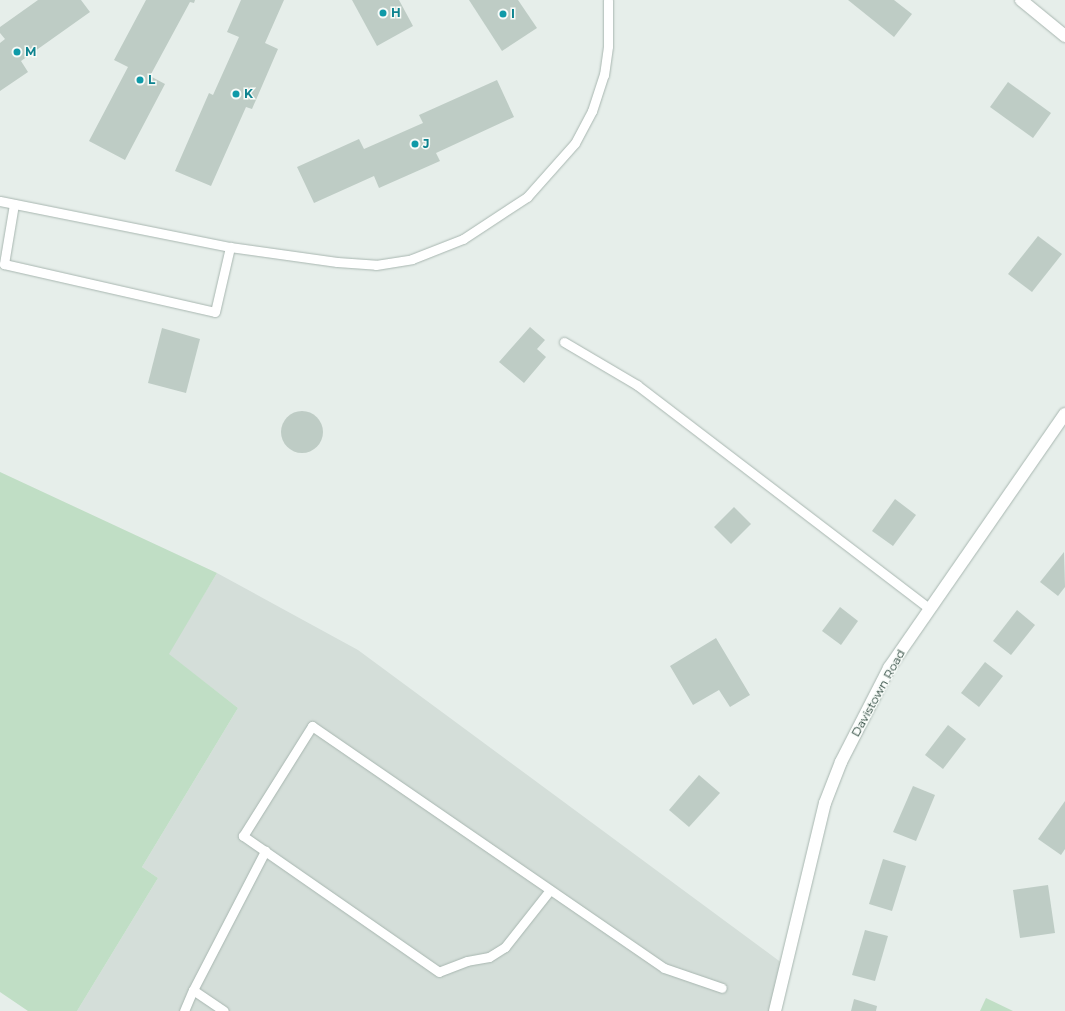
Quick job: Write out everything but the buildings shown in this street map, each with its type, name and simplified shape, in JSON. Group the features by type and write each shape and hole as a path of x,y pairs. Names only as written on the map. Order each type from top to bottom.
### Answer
{"street":[{"path":"1020,0 1065,36"},
{"name":"Davistown Road","path":"775,1011 825,804 838,769 889,668 929,608 1065,414"}],"lane":[{"path":"0,201 230,247 376,265 412,259 463,239 526,197 575,143 592,111 604,74 608,46 608,0"},
{"path":"14,204 4,264 215,312 230,247"},
{"path":"564,342 637,385 929,608"},
{"path":"550,890 504,947 489,957 467,961 439,972 243,836 312,726 664,968 722,988"},
{"path":"184,1011 193,990 265,852"},
{"path":"193,990 224,1011"}],"shaded area":[{"path":"217,573 358,650 786,966 775,1011 77,1011 158,878 142,867 238,708 168,654"}],"green space":[{"path":"0,472 217,573 169,654 238,708 142,867 158,878 77,1011 28,1011 0,992"},
{"path":"986,998 1013,1011 980,1011"}],"place":[{"name":"H","path":"383,13"},
{"name":"I","path":"503,14"},
{"name":"M","path":"17,52"},
{"name":"L","path":"140,80"},
{"name":"K","path":"236,94"},
{"name":"J","path":"415,144"}]}
